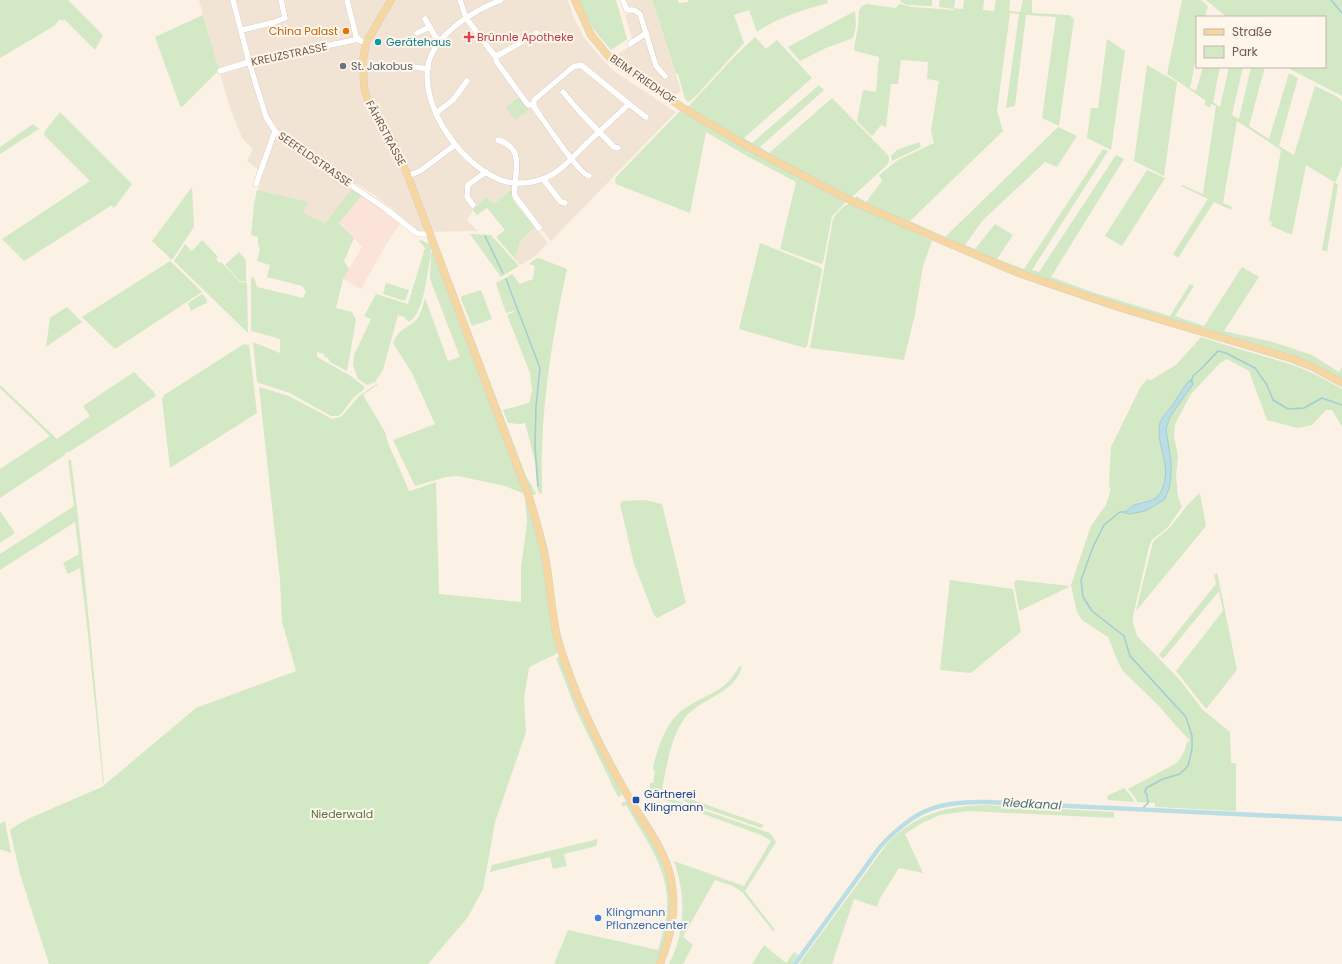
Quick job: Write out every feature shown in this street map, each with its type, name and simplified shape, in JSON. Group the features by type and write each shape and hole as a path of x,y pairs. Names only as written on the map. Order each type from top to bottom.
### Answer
{"main road":[{"name":"FÄHRSTRASSE","path":"391,0 366,43 363,61 366,95 393,142 408,176 529,497 545,556 558,637 574,686 594,733 628,797 658,845 671,877 674,905 672,928 668,944 660,964"},
{"name":"BEIM FRIEDHOF","path":"575,0 591,35 610,58 691,112 749,147 813,182 886,216 1016,272 1086,297 1290,358 1313,367 1342,383"}],"street":[{"name":"SEEFELDSTRASSE","path":"233,0 266,117 275,131 289,143 386,209 415,232 420,234 429,234"},
{"path":"242,30 283,19 285,17 281,0"},
{"path":"347,0 356,36 366,43"},
{"path":"460,0 466,18 492,53 496,55 499,55 537,33"},
{"path":"501,0 466,18 440,41 431,56 428,69 428,87 436,113 443,128 455,145 468,159 486,172 508,182 531,182 543,179 556,172 629,104"},
{"path":"623,0 627,10 634,10 640,14 656,66 665,76"},
{"path":"425,19 440,41"},
{"path":"416,33 430,27"},
{"path":"630,44 646,33"},
{"name":"KREUZSTRASSE","path":"220,71 250,62 359,39"},
{"path":"496,55 496,61 528,105 534,105"},
{"path":"589,176 585,175 572,158 534,105 534,100 578,65 584,66 646,117"},
{"path":"408,66 428,69"},
{"path":"436,113 453,100 467,81"},
{"path":"562,92 599,132 614,147 618,148"},
{"path":"256,184 275,131"},
{"path":"498,140 509,145 513,151 518,166 515,196 539,228"},
{"path":"408,176 420,171 455,145"},
{"path":"473,205 467,197 468,186 486,172"},
{"path":"543,179 561,202 565,203"}],"shaded area":[{"path":"199,0 568,0 573,16 585,39 604,61 615,72 676,112 551,241 510,190 494,204 473,210 467,220 478,231 419,232 376,196 357,184 325,223 303,213 307,202 258,190 263,173 247,161 253,149 242,138 229,105"},
{"path":"625,0 652,0 681,91 674,97 643,76 619,56 619,53 634,44 625,15 628,14"},
{"path":"362,195 400,224 387,243 361,289 343,279 362,247 339,223"},
{"path":"535,227 548,243 534,257 520,265 515,259 520,241"}],"green space":[{"path":"0,0 68,0 103,35 95,50 64,19 62,21 60,19 54,26 0,58"},
{"path":"578,0 616,0 627,39 611,50 592,27"},
{"path":"652,0 678,0 679,3 688,2 688,0 827,0 828,3 782,18 757,32 749,10 734,15 744,43 695,97 688,102 685,99 678,74 676,74"},
{"path":"900,0 932,0 932,6 907,5"},
{"path":"940,0 955,0 954,8 963,9 964,0 984,0 983,10 994,11 996,0 1010,0 1009,11 1020,12 1023,0 1032,0 1032,13 1069,15 1074,19 1059,126 1042,118 1056,17 1026,15 1015,106 1006,108 1019,14 1010,13 997,111 1003,131 910,221 945,237 1058,127 1077,136 1057,167 1045,162 983,220 965,245 975,249 995,224 1013,235 997,259 1024,269 1103,149 1108,151 1032,270 1039,272 1116,155 1124,159 1051,277 1092,292 1170,316 1190,284 1194,286 1175,316 1204,326 1242,267 1259,277 1224,331 1273,342 1312,355 1339,372 1342,367 1342,380 1295,356 1129,308 1022,272 855,200 856,196 866,202 882,181 879,175 898,160 934,143 931,131 939,81 927,79 928,62 901,60 898,84 891,84 886,127 881,125 872,136 857,121 863,90 876,92 879,57 855,51 854,48 859,11 862,6 867,4 895,8 900,4 911,7 954,10 939,7"},
{"path":"1182,0 1201,0 1208,6 1205,16 1196,16 1196,59 1190,88 1196,91 1203,68 1220,68 1213,102 1220,107 1229,68 1243,68 1232,115 1239,119 1251,68 1265,68 1249,126 1269,139 1289,73 1298,78 1279,146 1294,155 1315,86 1336,96 1342,101 1342,166 1336,181 1334,182 1306,165 1292,235 1271,226 1272,222 1269,220 1281,150 1237,121 1223,203 1232,207 1231,210 1214,202 1178,258 1173,254 1208,199 1181,186 1182,185 1203,194 1216,106 1211,104 1210,108 1205,105 1205,100 1167,74"},
{"path":"1206,0 1342,0 1342,96 1288,68 1326,68 1326,16 1226,16"},
{"path":"855,11 856,26 853,38 826,48 800,61 788,47"},
{"path":"203,15 219,70 182,107 180,106 155,37"},
{"path":"755,37 766,49 777,40 812,78 744,138 752,143 819,85 824,90 760,147 769,153 832,98 888,155 889,159 888,164 853,196 851,197 768,154 688,107 734,57"},
{"path":"1107,39 1125,51 1111,150 1087,138 1091,108 1098,108"},
{"path":"1147,65 1177,82 1164,176 1134,161"},
{"path":"520,97 529,110 515,120 505,107"},
{"path":"683,111 845,200 845,203 832,216 823,263 821,264 780,249 796,182 706,132 690,213 616,184 616,177 679,112"},
{"path":"60,112 132,184 114,208 112,205 24,261 2,239 90,181 44,135 45,131"},
{"path":"33,124 39,129 0,154 0,147"},
{"path":"919,142 921,147 892,161 891,156 897,150"},
{"path":"1147,170 1165,178 1122,246 1105,236"},
{"path":"1334,182 1338,185 1327,252 1322,250"},
{"path":"192,187 194,227 172,260 152,241"},
{"path":"352,189 362,195 339,223 354,238 344,261 349,269 343,279 336,308 352,312 356,320 347,371 330,362 324,354 317,352 317,357 349,375 364,386 364,389 354,397 342,413 338,416 331,416 290,393 257,381 253,342 280,353 280,339 251,331 251,277 254,278 257,287 303,298 306,291 302,286 267,277 270,265 257,261 260,249 258,237 251,235 257,190 308,202 303,213 325,223"},
{"path":"510,190 513,193 513,200 535,227 520,241 515,259 496,237 505,230 487,208 477,215 473,210 486,197 494,204"},
{"path":"851,203 932,241 923,266 915,314 904,360 810,348 833,219 840,210"},
{"path":"470,234 491,235 519,266 501,277"},
{"path":"434,235 526,476 536,493 535,495 532,495 433,236"},
{"path":"202,240 218,257 216,259 219,263 221,262 240,282 247,283 248,333 174,261 185,244 192,251"},
{"path":"420,240 430,244 431,253 419,310 409,322 404,317 398,315 383,370 375,382 367,385 358,379 353,365 354,355 371,319 364,316 376,294 408,304 425,248 419,241"},
{"path":"760,243 820,267 822,270 807,346 805,348 739,329"},
{"path":"239,252 246,260 246,282 240,281 225,265"},
{"path":"433,252 524,490 522,493 505,486 458,476 446,477 415,486 393,440 435,424 412,373 393,343 401,331 417,319 421,312 425,298 448,361 460,357 430,279 431,253"},
{"path":"539,258 567,269 547,381 543,426 542,493 540,494 537,489 535,461 525,423 508,423 503,410 529,403 532,391 530,373 507,315 514,311 506,313 496,283 512,274 520,284 533,279 535,266 529,264 535,259"},
{"path":"170,261 202,292 115,349 82,317"},
{"path":"386,283 409,290 405,301 383,294"},
{"path":"481,290 492,319 472,326 461,299 462,296"},
{"path":"202,294 207,300 207,303 191,311 188,303"},
{"path":"67,307 82,322 46,347 50,318"},
{"path":"1201,337 1298,367 1342,389 1342,427 1332,410 1326,410 1312,425 1298,428 1267,420 1249,371 1227,359 1220,363 1191,394 1175,424 1174,436 1178,456 1176,476 1178,497 1182,507 1168,527 1152,540 1149,547 1133,616 1133,623 1137,636 1180,680 1203,710 1230,732 1231,763 1236,763 1236,811 1155,807 1155,803 1137,802 1135,797 1128,789 1175,764 1183,754 1187,742 1190,741 1160,707 1123,671 1108,637 1082,620 1077,612 1071,585 1091,526 1106,505 1111,489 1109,487 1111,447 1140,388 1147,379 1151,380 1176,365","holes":["1193,384 1170,417 1166,429 1171,461 1171,477 1155,506 1127,509 1138,503 1156,499 1163,489 1166,473 1160,421 1170,407"]},
{"path":"244,344 249,345 257,413 170,468 162,399 164,395"},
{"path":"134,372 154,392 156,396 69,452 66,452 65,455 0,498 0,469 50,436 0,388 0,385 57,439 90,416 83,406"},
{"name":"Niederwald","path":"378,383 363,395 385,432 388,443 408,488 407,489 410,491 436,482 439,594 521,602 521,568 527,522 525,499 540,541 559,651 529,668 524,698 526,732 495,822 483,889 468,917 428,964 49,964 20,874 10,830 30,818 102,787 196,708 296,671 282,622 280,580 259,387 289,396 332,419 341,417 359,396"},
{"path":"68,460 71,460 81,540 104,783 80,568 68,574 63,563 79,554 75,522 0,570 0,554 74,506"},
{"path":"1200,493 1206,526 1136,611 1153,542 1168,529"},
{"path":"645,500 662,504 686,603 657,618 654,615 634,564 620,504 622,501"},
{"path":"0,511 15,533 0,543"},
{"path":"1217,573 1237,670 1206,709 1176,671 1223,611 1219,591 1163,659 1159,655 1216,584 1214,575"},
{"path":"950,580 1013,589 1021,632 971,673 940,670"},
{"path":"1017,580 1069,587 1019,611 1014,582"},
{"path":"561,657 622,795 618,797 576,710 556,658"},
{"path":"742,666 738,676 732,684 725,690 698,706 684,719 672,744 662,789 764,825 761,828 704,808 701,805 695,805 661,792 660,795 770,833 776,842 745,891 775,930 773,931 742,892 733,886 715,880 683,937 693,945 683,964 669,964 679,939 682,913 681,887 674,861 744,886 771,841 761,835 649,794 650,783 653,783 655,771 653,769 656,755 669,724 687,707 726,684 733,677 739,667"},
{"path":"1124,788 1134,802 1108,800 1107,796"},
{"path":"627,801 656,848 664,864 669,880 671,894 670,926 657,964 554,964 568,930 658,950 665,924 667,894 660,867 648,842 626,805 623,807 621,803"},
{"path":"986,805 1114,812 1114,818 968,811 940,815 922,823 905,834 923,873 899,868 880,898 877,907 854,899 832,964 799,964 887,844 898,834 909,825 920,819 944,810 958,807"},
{"path":"5,821 11,853 0,849 0,824"},
{"path":"598,839 596,846 564,854 567,866 553,869 550,857 490,872 492,865"},
{"path":"764,945 786,963 794,952 798,955 792,964 752,964"}],"water":[{"path":"1190,380 1193,384 1170,417 1166,429 1171,461 1171,477 1169,489 1164,500 1145,511 1130,514 1125,513 1135,505 1156,498 1160,494 1165,481 1165,464 1159,437 1160,422"}],"waterway":[{"path":"1331,0 1342,13"},
{"path":"485,236 503,273"},
{"path":"506,279 540,368 536,406 535,447 538,486"},
{"path":"1191,382 1193,376 1218,351 1226,353 1255,368 1267,385 1273,400 1288,409 1304,408 1322,398 1342,405"},
{"path":"1126,512 1120,512 1104,525 1093,547 1081,580 1083,597 1092,611 1124,636 1130,656 1186,717 1192,736 1192,749 1188,766 1180,774 1163,779 1146,788 1145,792 1148,803 1141,810"},
{"name":"Riedkanal","path":"795,964 880,847 904,824 927,810 940,806 954,803 986,802 1342,819"}],"place":[{"name":"China Palast","path":"346,31"},
{"name":"Brünnle Apotheke","path":"469,37"},
{"name":"Gerätehaus","path":"378,42"},
{"name":"St. Jakobus","path":"343,66"},
{"name":"Gärtnerei Klingmann","path":"636,800"},
{"name":"Klingmann Pflanzencenter","path":"598,918"}]}
